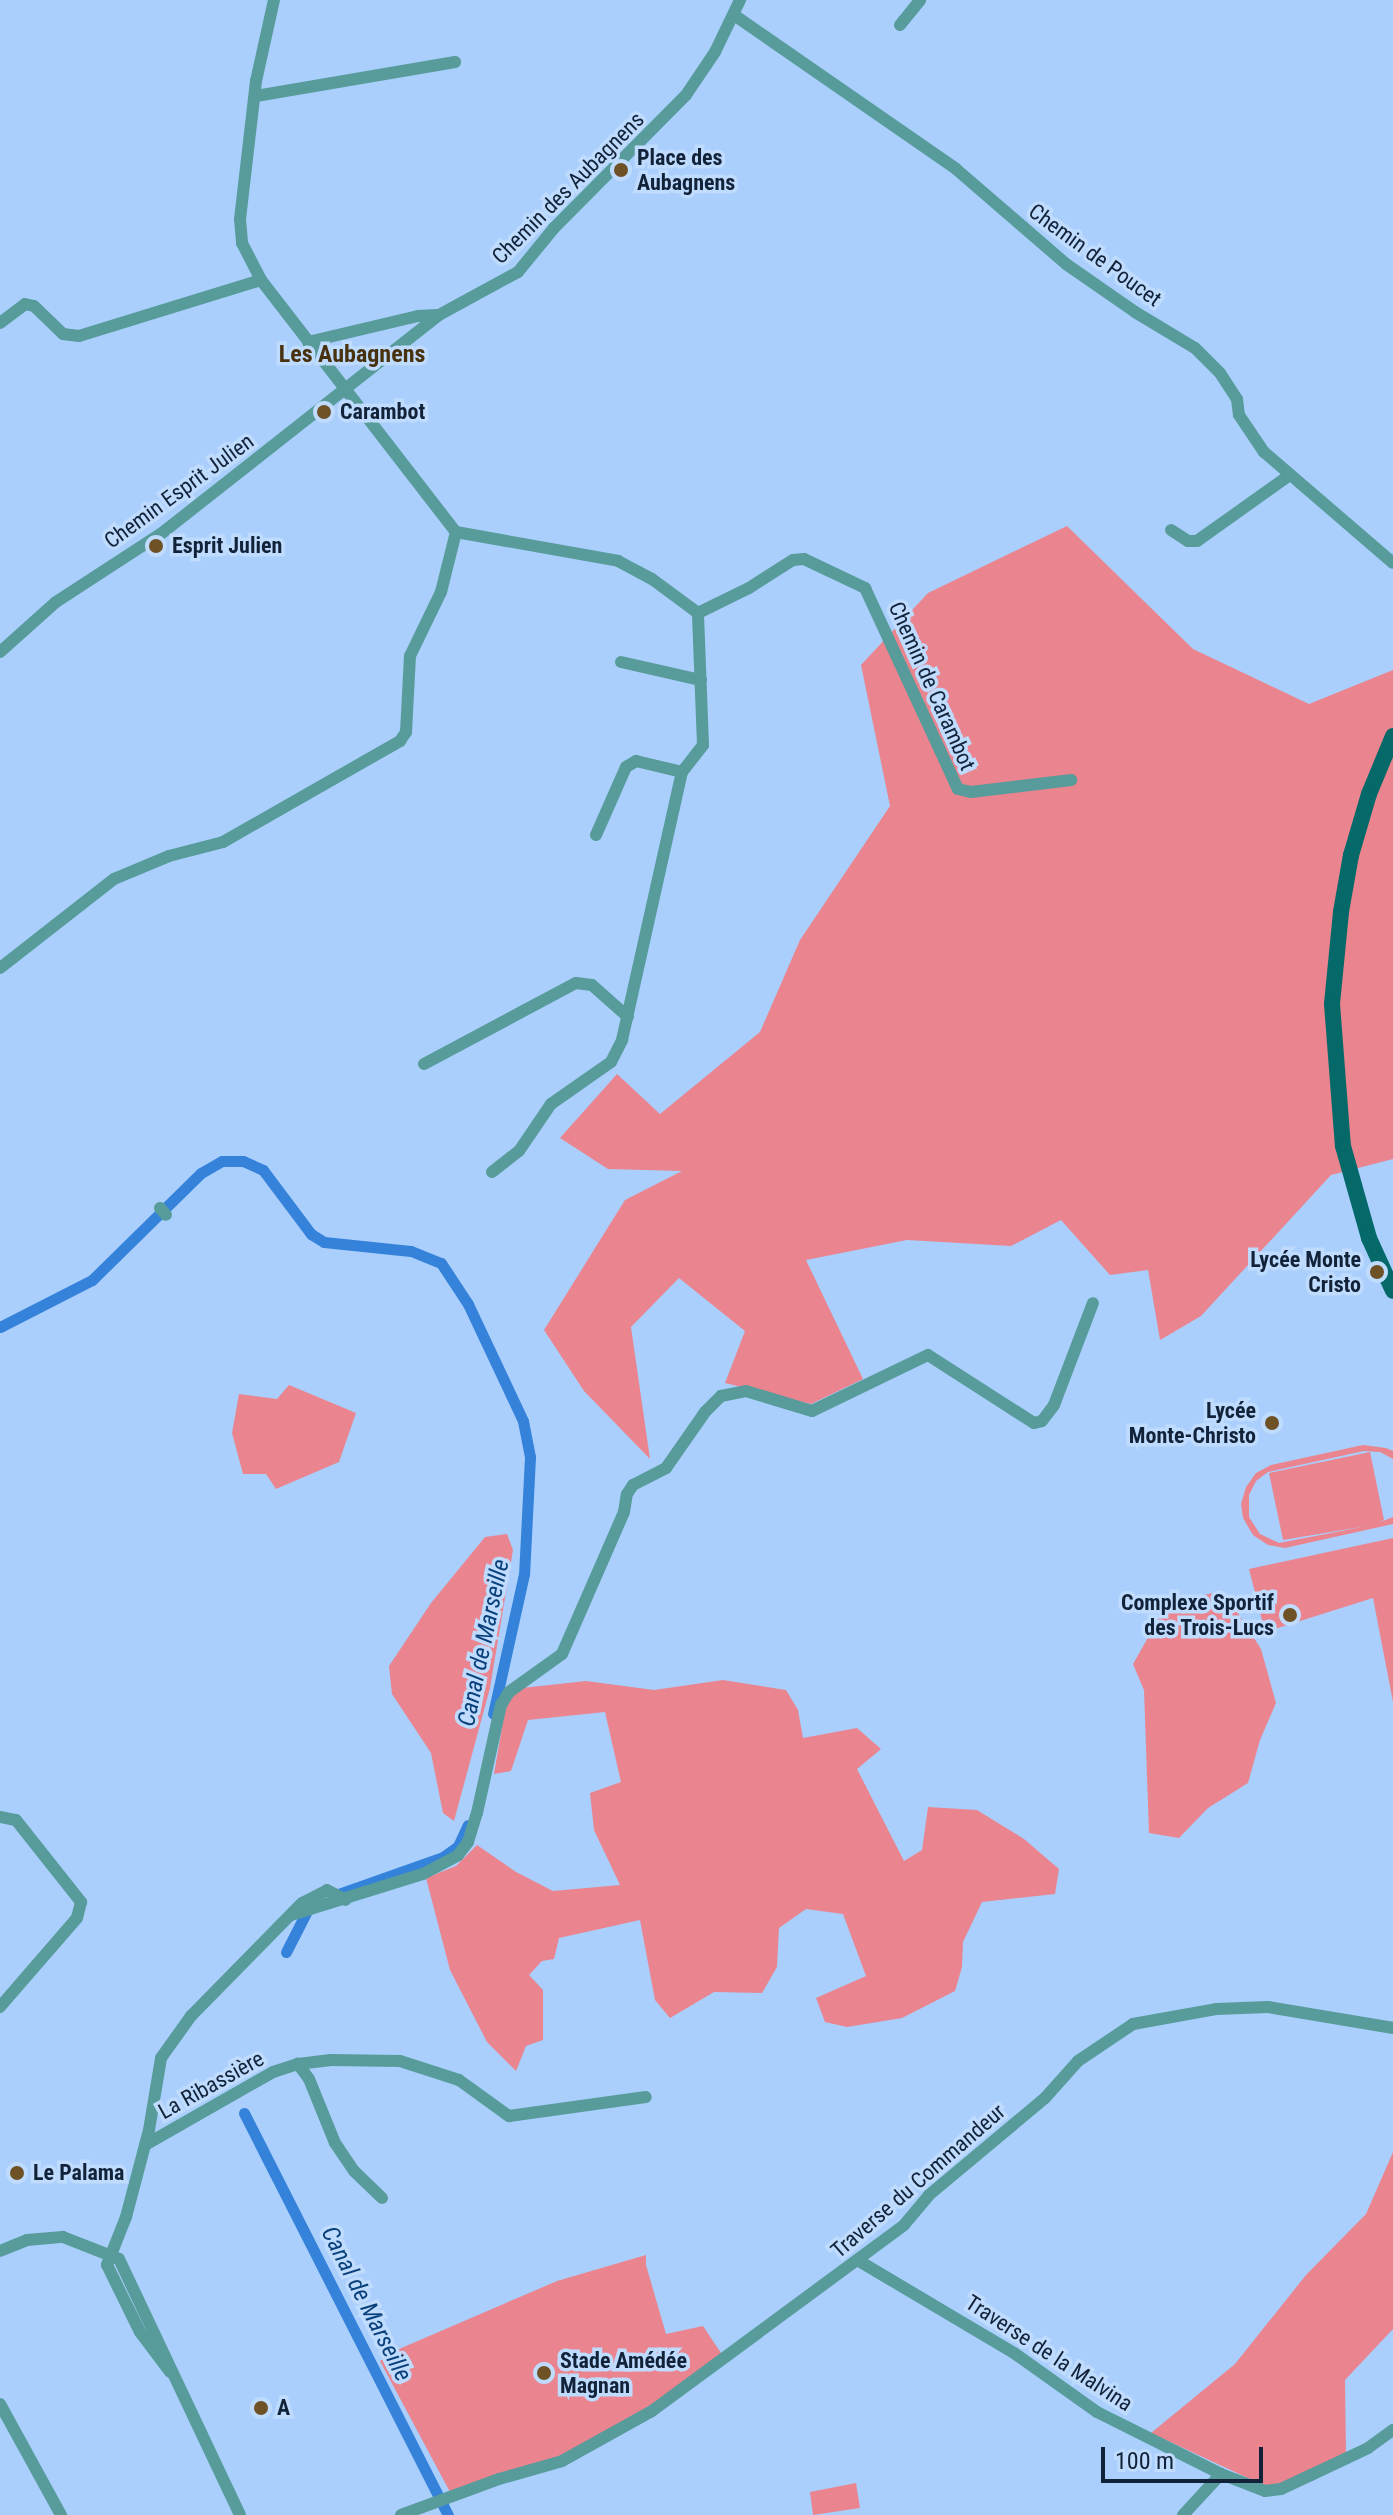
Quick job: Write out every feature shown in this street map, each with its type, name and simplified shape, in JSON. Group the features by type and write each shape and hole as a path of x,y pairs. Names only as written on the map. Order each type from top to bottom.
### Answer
{"main road":[{"path":"1393,736 1369,794 1351,855 1335,958 1332,1004 1345,1137 1393,1272"},
{"path":"1345,1137 1343,1146 1356,1197 1393,1291"}],"street":[{"path":"274,0 256,96 240,219 242,243 261,280 343,390 456,532 618,561 652,579 698,613 703,745 682,772 618,1051 611,1062 551,1104 519,1151 492,1172"},
{"name":"Chemin des Aubagnens","path":"343,390 439,315 518,272 554,228 686,95 740,0"},
{"path":"900,25 920,0"},
{"name":"Chemin de Poucet","path":"734,15 956,169 1066,264 1135,312 1195,348 1220,373 1237,399 1239,415 1264,452 1393,563"},
{"path":"256,96 455,62"},
{"path":"0,323 25,304 34,306 63,334 79,336 261,280"},
{"path":"308,342 418,316 439,315"},
{"name":"Chemin Esprit Julien","path":"0,652 56,602 162,533 343,390"},
{"path":"1171,530 1188,541 1197,541 1290,475"},
{"path":"0,968 114,879 169,856 223,842 400,741 406,732 410,656 441,592 456,532"},
{"name":"Chemin de Carambot","path":"698,613 799,558 848,578 865,588 886,627 958,789 971,792 1071,780"},
{"path":"621,662 701,680"},
{"path":"596,835 626,767 636,761 682,772"},
{"path":"424,1064 576,983 592,985 628,1017"},
{"path":"299,1913 339,1896 442,1866 458,1855 468,1842 501,1705 518,1683 546,1669 562,1654 624,1512 627,1494 633,1485 666,1468 705,1412 721,1396 746,1391 812,1411 928,1355 1034,1423 1042,1421 1054,1405 1093,1303"},
{"path":"0,1817 16,1820 81,1902 77,1918 0,2007"},
{"path":"109,2253 126,2217 166,2046 299,1913 310,1898 339,1896"},
{"name":"Traverse du Commandeur","path":"401,2515 562,2461 652,2411 904,2225 941,2185 1045,2098 1078,2061 1133,2024 1204,2010 1268,2007 1393,2028"},
{"name":"La Ribassière","path":"145,2145 273,2072 298,2064 331,2060 400,2061 459,2080 509,2116 646,2097"},
{"name":"La Ribassière","path":"298,2064 309,2079 335,2143 354,2171 382,2198"},
{"path":"0,2251 27,2240 63,2237 119,2259 240,2515"},
{"name":"Traverse de la Malvina","path":"859,2261 1003,2346 1097,2412 1221,2474 1265,2491 1281,2489 1368,2448 1393,2430"},
{"path":"0,2404 61,2515"},
{"path":"1183,2515 1221,2474"}],"shaded area":[{"path":"1067,526 1193,649 1309,704 1393,670 1393,1159 1331,1175 1201,1316 1160,1340 1148,1270 1110,1275 1061,1220 1011,1246 907,1240 806,1260 863,1379 811,1404 725,1383 745,1331 679,1278 631,1327 650,1459 584,1391 544,1330 625,1200 682,1171 608,1169 560,1138 617,1074 660,1114 760,1032 800,940 890,806 861,665 928,593"},
{"path":"289,1385 356,1413 339,1462 276,1489 266,1474 243,1474 232,1433 239,1394 277,1399"},
{"path":"1363,1445 1393,1451 1393,1459 1380,1452 1364,1451 1268,1472 1256,1481 1249,1495 1249,1517 1260,1534 1279,1543 1367,1526 1283,1540 1269,1473 1370,1452 1384,1520 1378,1523 1393,1517 1393,1524 1285,1548 1268,1545 1253,1535 1243,1518 1241,1504 1246,1487 1256,1473 1271,1465"},
{"path":"507,1534 513,1550 490,1688 454,1821 443,1813 431,1753 392,1694 389,1666 431,1603 485,1537"},
{"name":"Complexe Sportif des Trois-Lucs","path":"1393,1538 1393,1702 1373,1598 1265,1632 1249,1569"},
{"path":"1213,1593 1238,1613 1261,1649 1276,1703 1260,1740 1248,1783 1208,1808 1179,1838 1149,1833 1144,1690 1133,1664 1167,1604"},
{"path":"723,1680 786,1690 798,1710 803,1738 857,1728 881,1749 857,1769 904,1861 922,1850 928,1807 977,1810 1024,1839 1059,1869 1055,1894 982,1902 963,1942 962,1967 955,1991 902,2018 847,2027 825,2022 816,1998 866,1976 843,1914 806,1909 779,1928 777,1967 762,1993 714,1992 670,2018 655,2000 640,1920 559,1938 554,1959 542,1961 529,1975 543,1990 543,2040 526,2046 516,2071 487,2042 450,1970 426,1878 456,1866 477,1845 516,1872 553,1891 620,1885 594,1830 590,1793 621,1782 605,1712 528,1720 511,1771 494,1774 505,1710 512,1696 522,1688 586,1681 654,1690"},
{"path":"1393,2152 1393,2329 1345,2380 1346,2453 1281,2487 1265,2486 1151,2433 1235,2364 1306,2275 1366,2214"},
{"name":"Stade Amédée Magnan","path":"646,2255 646,2265 666,2334 703,2326 723,2356 685,2385 557,2457 450,2492 380,2361 399,2349 557,2281"},
{"path":"856,2483 860,2508 813,2515 810,2492"}],"waterway":[{"name":"Canal de Marseille","path":"0,1327 92,1280 201,1173 222,1161 243,1161 263,1170 311,1234 324,1242 411,1251 441,1263 468,1304 523,1421 530,1457 524,1574 493,1714"},
{"name":"Canal de Marseille","path":"333,1896 443,1857 458,1846 468,1825"},
{"name":"Canal de Marseille","path":"286,1952 310,1905"},
{"name":"Canal de Marseille","path":"244,2113 448,2515"}],"place":[{"name":"Place des Aubagnens","path":"621,170"},
{"name":"Carambot","path":"324,412"},
{"name":"Esprit Julien","path":"156,546"},
{"name":"Lycée Monte Cristo","path":"1377,1272"},
{"name":"Lycée Monte-Christo","path":"1272,1423"},
{"name":"Complexe Sportif des Trois-Lucs","path":"1290,1615"},
{"name":"Le Palama","path":"17,2173"},
{"name":"Stade Amédée Magnan","path":"544,2373"},
{"name":"A","path":"261,2408"}],"district":[{"name":"Les Aubagnens","path":"352,355"}]}
